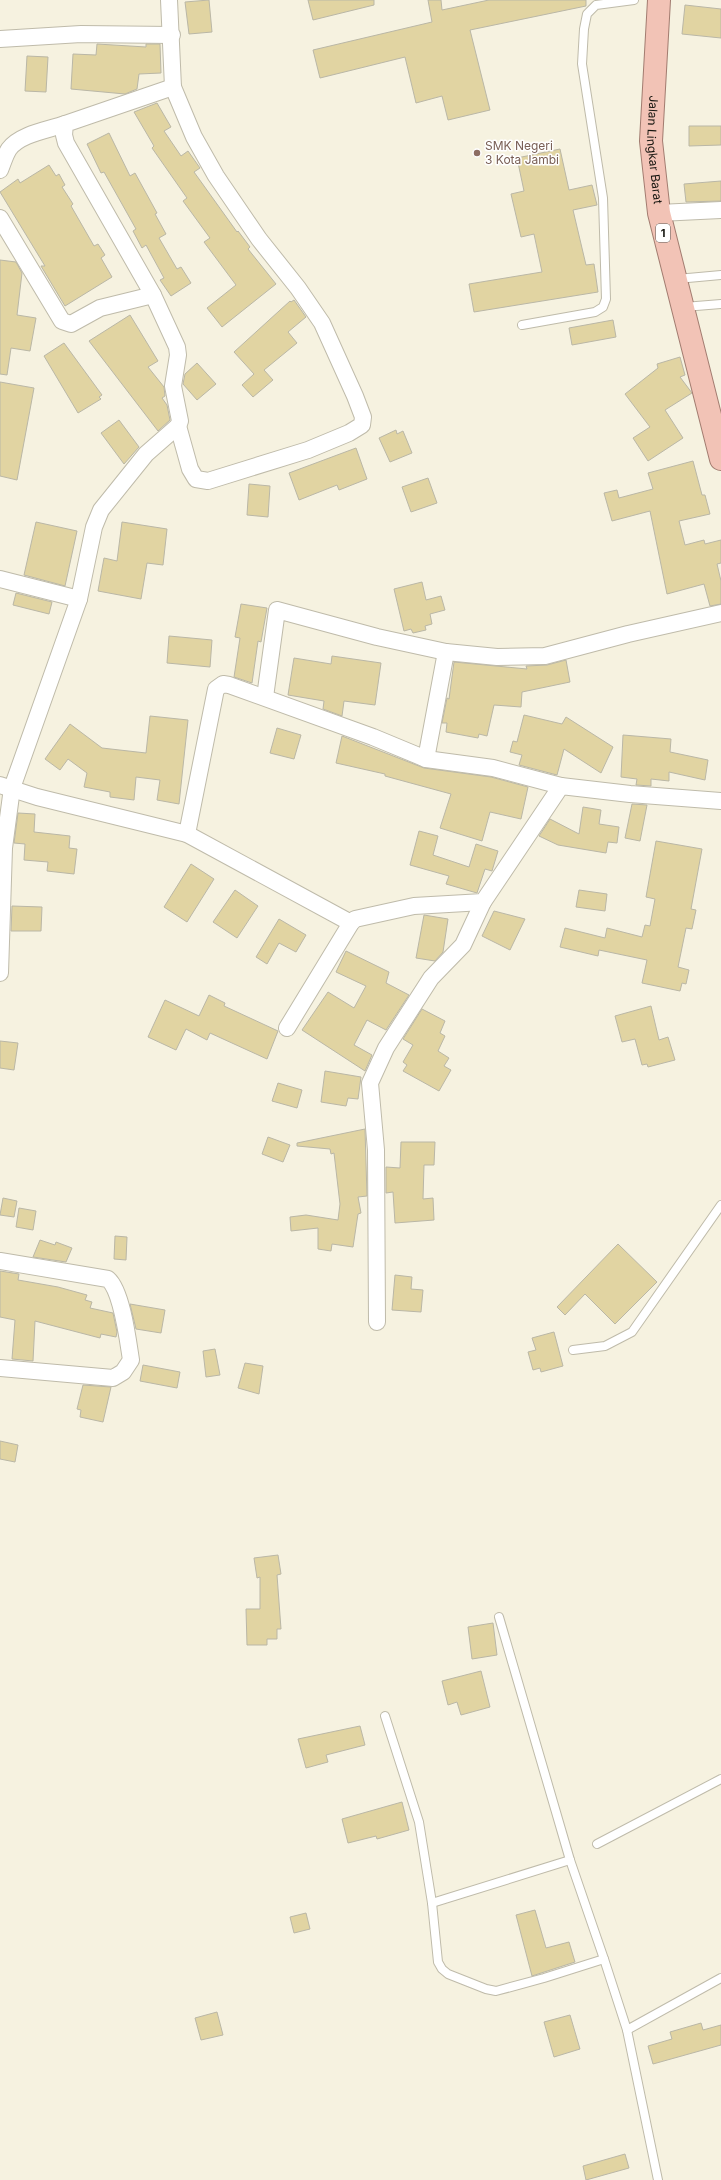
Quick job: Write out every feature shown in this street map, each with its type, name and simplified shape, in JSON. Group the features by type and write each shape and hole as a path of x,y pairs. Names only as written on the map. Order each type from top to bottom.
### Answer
{"highway":[{"name":"Jalan Lingkar Barat","path":"659,0 650,141 659,213 681,307 721,460"}],"street":[{"path":"65,124 64,135 66,143 153,295 177,347 178,355 173,386 180,416 178,426 190,469 196,478 208,481 308,450 349,433 362,425 363,420 355,396 322,323 298,288 259,240 216,176 194,137 173,87 172,35 169,0"},
{"path":"0,39 81,34 172,35"},
{"path":"0,170 8,150 13,144 33,134 173,87"},
{"path":"659,213 721,210"},
{"path":"0,218 62,321 71,324 100,308 153,295"},
{"path":"0,973 6,787 79,599 94,527 101,510 146,454 178,426"},
{"path":"0,579 79,599"},
{"path":"265,697 277,610 377,637 446,652 497,657 545,656 628,634 721,613"},
{"path":"426,759 446,652"},
{"path":"187,834 216,689 223,684 265,697 373,737 426,759 493,768 561,786 630,794 721,801"},
{"path":"377,1322 376,1150 370,1083 386,1048 432,978 463,945 483,902 561,786"},
{"path":"6,787 37,797 187,834 351,923"},
{"path":"287,1028 351,923 364,916 414,906 483,902"},
{"path":"0,1261 108,1279 115,1288 126,1330 131,1360 123,1372 113,1378 0,1368"}],"lane":[{"path":"522,325 595,312 602,307 606,299 603,198 582,64 587,14 595,3 634,0"},
{"path":"674,279 721,275"},
{"path":"681,307 721,304"},
{"path":"573,1350 605,1346 632,1332 721,1205"},
{"path":"499,1617 570,1860 604,1959 626,2030 658,2180"},
{"path":"385,1716 419,1822 432,1903 438,1962 448,1974 486,1990 496,1991 604,1959"},
{"path":"597,1844 721,1779"},
{"path":"432,1903 570,1860"},
{"path":"626,2030 721,1978"}],"building":[{"path":"209,0 212,32 189,34 185,2"},
{"path":"308,0 374,0 374,5 313,20"},
{"path":"428,0 441,0 442,10 489,0 586,0 586,6 470,30 490,110 448,120 442,96 416,103 405,57 320,78 313,50 432,22"},
{"path":"685,5 721,9 721,38 682,34"},
{"path":"97,44 146,47 146,44 160,44 161,73 139,74 137,89 125,94 71,89 73,54 96,55"},
{"path":"27,56 48,57 46,92 25,91"},
{"path":"157,103 171,127 164,131 181,156 188,151 200,168 194,172 237,232 238,231 250,247 248,249 276,284 222,327 207,308 236,285 204,242 210,238 183,201 187,198 152,148 154,146 134,112"},
{"path":"689,126 721,126 721,145 689,146"},
{"path":"109,133 130,176 135,173 157,213 155,214 166,234 159,238 177,269 181,267 191,283 171,296 160,280 164,278 146,245 142,248 133,231 136,229 104,172 101,173 87,144"},
{"path":"560,149 569,190 592,185 597,205 573,210 586,265 594,264 598,292 474,312 469,284 542,272 534,234 521,237 511,194 524,191 517,158"},
{"path":"49,165 56,176 59,174 65,185 62,187 73,204 71,206 94,246 98,244 105,255 101,258 112,277 65,306 41,266 45,266 0,192 18,179 20,183"},
{"path":"721,181 721,201 686,202 684,184"},
{"path":"0,260 16,262 22,273 17,315 36,318 30,351 11,348 7,375 0,374"},
{"path":"294,300 306,317 288,332 297,343 264,370 273,380 253,397 242,385 254,374 234,352 290,301 291,302"},
{"path":"130,315 158,361 148,367 164,387 165,396 162,398 167,405 170,420 158,431 89,341"},
{"path":"613,320 616,337 572,345 569,328"},
{"path":"64,343 102,395 99,397 101,399 78,413 44,356"},
{"path":"680,357 685,375 680,377 692,393 665,410 683,438 648,461 633,438 650,427 625,394 658,368 657,364"},
{"path":"197,363 216,384 197,400 183,384 185,374"},
{"path":"0,382 34,388 17,480 0,476"},
{"path":"119,420 139,447 124,464 101,433"},
{"path":"396,430 397,434 403,431 412,453 390,462 379,438"},
{"path":"356,448 367,479 339,490 337,485 299,500 289,473"},
{"path":"693,461 702,495 705,495 710,514 679,521 685,545 704,540 705,544 721,540 721,563 717,564 721,581 721,604 710,606 704,584 667,594 650,511 612,521 604,493 617,490 619,498 653,489 648,473"},
{"path":"428,478 437,503 411,512 402,487"},
{"path":"249,484 270,486 268,517 247,515"},
{"path":"36,522 77,531 65,586 24,575"},
{"path":"122,522 167,529 163,565 147,563 141,599 98,591 104,558 117,561"},
{"path":"422,582 426,600 441,596 445,610 430,614 432,624 425,626 426,630 413,633 411,629 404,631 394,589"},
{"path":"16,593 52,602 49,614 13,605"},
{"path":"241,604 267,608 261,642 258,641 252,683 234,677 240,638 235,637"},
{"path":"169,636 212,640 210,667 167,663"},
{"path":"332,656 381,663 375,705 344,701 342,716 323,709 324,701 288,695 294,658 331,664"},
{"path":"566,660 570,682 522,692 521,707 494,705 487,736 479,734 478,738 446,732 447,723 442,723 447,698 449,699 454,662 527,669 526,666 547,665"},
{"path":"524,715 562,724 566,717 613,747 601,773 564,749 557,775 519,765 522,755 510,752 513,741 517,742"},
{"path":"150,716 188,720 179,804 157,800 160,780 136,777 134,800 110,797 110,792 84,787 87,773 68,759 60,770 45,759 70,724 102,748 146,753"},
{"path":"277,728 301,735 294,759 270,753"},
{"path":"623,735 671,739 670,752 708,760 705,780 669,772 669,781 651,779 651,786 636,785 637,779 621,777"},
{"path":"342,736 424,768 491,777 528,787 521,819 490,812 482,841 440,828 451,794 385,776 385,774 336,763"},
{"path":"632,804 647,805 640,841 625,838"},
{"path":"583,807 601,810 599,824 619,827 617,843 608,842 606,853 558,845 539,836 550,819 579,834"},
{"path":"18,813 35,814 34,832 70,836 69,848 77,849 74,874 47,871 48,862 24,860 25,844 14,843"},
{"path":"419,831 438,836 433,855 469,867 476,844 498,851 492,871 485,869 477,893 446,884 449,876 410,865"},
{"path":"656,841 702,849 691,909 696,910 692,929 686,928 678,967 689,970 686,984 682,983 680,991 642,983 647,960 599,950 598,956 560,947 565,928 605,938 607,928 642,937 645,925 650,926 655,899 646,897"},
{"path":"191,864 214,879 187,922 164,907"},
{"path":"235,890 258,906 237,938 213,922"},
{"path":"579,890 607,894 605,911 576,907"},
{"path":"12,906 42,907 41,931 11,931"},
{"path":"494,911 525,919 510,950 482,936"},
{"path":"424,915 448,919 443,952 435,961 416,958"},
{"path":"279,919 306,935 296,952 279,943 267,964 256,957"},
{"path":"346,951 389,972 386,983 409,995 386,1030 367,1020 354,1045 372,1055 365,1071 302,1030 328,992 354,1008 366,986 336,972"},
{"path":"209,995 225,1003 224,1006 278,1031 267,1059 210,1033 207,1040 186,1029 176,1050 148,1037 165,1000 199,1016"},
{"path":"651,1006 659,1040 668,1037 675,1060 648,1067 647,1064 642,1065 635,1039 622,1042 615,1016"},
{"path":"422,1009 445,1021 440,1033 445,1036 438,1051 449,1058 444,1066 451,1070 439,1091 403,1071 407,1065 403,1062 413,1045 403,1039"},
{"path":"0,1041 18,1043 14,1070 0,1068"},
{"path":"325,1071 361,1077 358,1099 348,1098 346,1106 321,1102"},
{"path":"278,1083 302,1090 297,1108 272,1101"},
{"path":"365,1129 367,1196 358,1197 361,1213 358,1214 353,1247 332,1244 331,1251 318,1249 318,1228 291,1231 290,1217 306,1215 338,1220 340,1204 334,1153 331,1154 330,1149 297,1146 297,1143"},
{"path":"268,1137 290,1145 283,1162 262,1154"},
{"path":"401,1142 435,1142 434,1165 424,1165 423,1199 433,1198 434,1220 395,1223 393,1192 386,1193 386,1167 400,1168"},
{"path":"3,1198 17,1201 14,1217 0,1215"},
{"path":"19,1208 36,1211 33,1230 16,1227"},
{"path":"115,1236 127,1237 126,1260 114,1259"},
{"path":"40,1240 55,1245 56,1242 72,1248 66,1262 33,1257"},
{"path":"618,1244 657,1282 615,1324 585,1294 565,1315 557,1307"},
{"path":"0,1271 19,1274 18,1280 58,1287 87,1295 85,1300 92,1302 90,1308 113,1313 117,1332 116,1337 101,1334 100,1338 35,1321 33,1361 12,1359 15,1320 0,1317"},
{"path":"395,1275 412,1277 411,1289 423,1290 421,1312 392,1310"},
{"path":"130,1304 165,1310 161,1333 136,1329"},
{"path":"554,1332 563,1366 541,1372 540,1368 533,1370 528,1352 536,1350 532,1338"},
{"path":"215,1349 220,1375 206,1377 203,1351"},
{"path":"245,1363 263,1366 259,1394 238,1388"},
{"path":"143,1365 180,1372 177,1388 140,1381"},
{"path":"83,1385 111,1387 103,1422 80,1417 81,1410 77,1409"},
{"path":"0,1441 18,1445 15,1462 0,1459"},
{"path":"278,1555 281,1574 277,1575 281,1629 277,1629 277,1639 267,1639 267,1645 247,1645 246,1609 260,1609 260,1577 257,1578 254,1558"},
{"path":"493,1623 497,1655 472,1659 468,1627"},
{"path":"481,1671 490,1707 461,1715 457,1702 448,1705 442,1681"},
{"path":"360,1726 365,1745 326,1755 328,1762 306,1768 298,1739"},
{"path":"402,1802 409,1830 377,1839 376,1836 348,1843 342,1819"},
{"path":"535,1910 546,1948 569,1942 575,1962 532,1976 516,1915"},
{"path":"306,1913 310,1929 294,1933 290,1917"},
{"path":"217,2012 223,2035 201,2040 195,2018"},
{"path":"570,2015 580,2049 554,2057 544,2022"},
{"path":"701,2023 703,2030 721,2025 721,2045 653,2064 648,2046 672,2039 670,2032"},
{"path":"625,2154 629,2168 586,2180 583,2166"}],"place":[{"name":"SMK Negeri 3 Kota Jambi","path":"477,153"}]}
